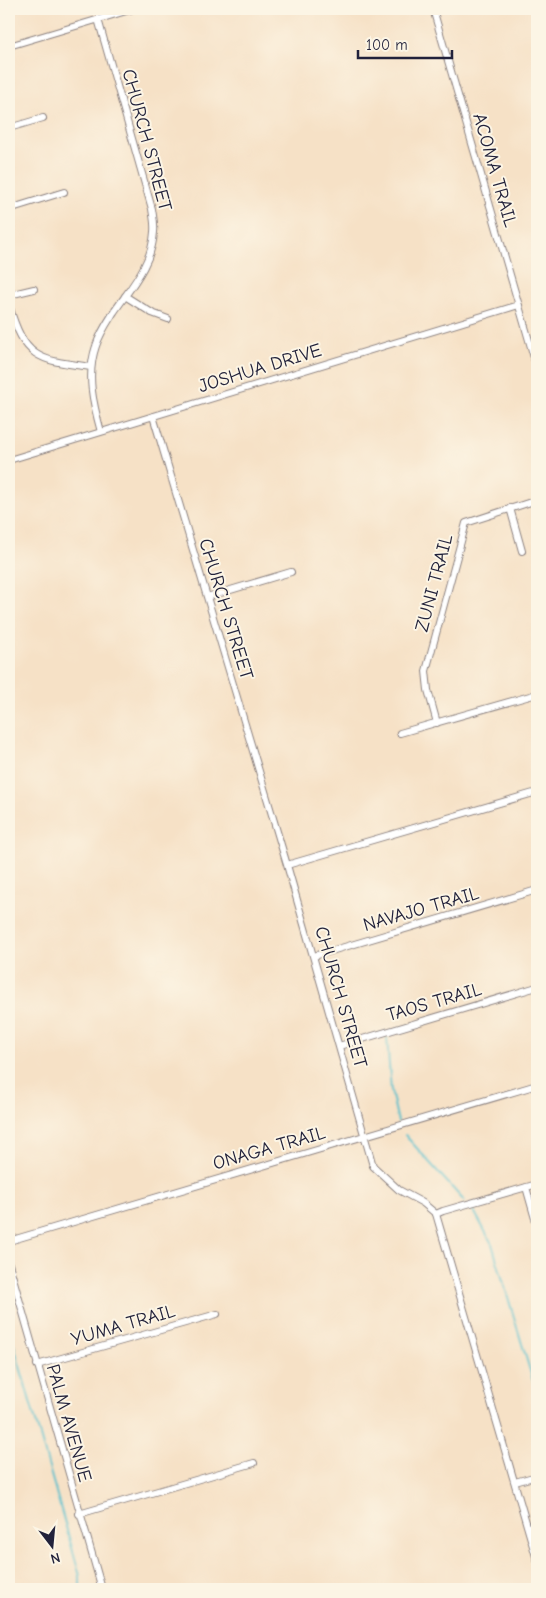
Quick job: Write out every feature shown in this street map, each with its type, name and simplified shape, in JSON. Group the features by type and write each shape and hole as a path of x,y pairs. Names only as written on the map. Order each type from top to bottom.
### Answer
{"street":[{"path":"9,46 133,9"},
{"name":"ACOMA TRAIL","path":"433,9 537,368"},
{"name":"CHURCH STREET","path":"98,19 150,199 154,231 151,251 144,270 103,329 95,346 91,367 91,390 101,432"},
{"path":"9,128 43,118"},
{"path":"9,209 64,192"},
{"path":"9,295 34,289"},
{"path":"125,296 152,314 168,319"},
{"path":"9,305 16,329 26,346 39,356 56,362 91,367"},
{"name":"JOSHUA DRIVE","path":"9,460 519,305"},
{"name":"CHURCH STREET","path":"153,416 314,956 373,1166 399,1190 423,1203 436,1214"},
{"name":"ZUNI TRAIL","path":"437,723 428,690 426,671 466,523 537,500"},
{"path":"510,508 522,550"},
{"path":"207,598 291,572"},
{"path":"400,733 537,694"},
{"path":"287,865 537,792"},
{"name":"NAVAJO TRAIL","path":"314,956 537,890"},
{"name":"TAOS TRAIL","path":"339,1046 537,987"},
{"name":"ONAGA TRAIL","path":"9,1241 537,1085"},
{"path":"537,1184 436,1214 537,1560"},
{"path":"526,1187 537,1226"},
{"name":"PALM AVENUE","path":"9,1264 102,1589"},
{"name":"YUMA TRAIL","path":"37,1365 218,1314"},
{"path":"79,1514 254,1463"},
{"path":"515,1482 537,1476"}],"waterway":[{"path":"387,1038 391,1091 398,1122"},
{"path":"405,1135 465,1202"},
{"path":"468,1206 474,1211 492,1244 537,1394"},
{"path":"9,1328 80,1576 80,1589"}]}
